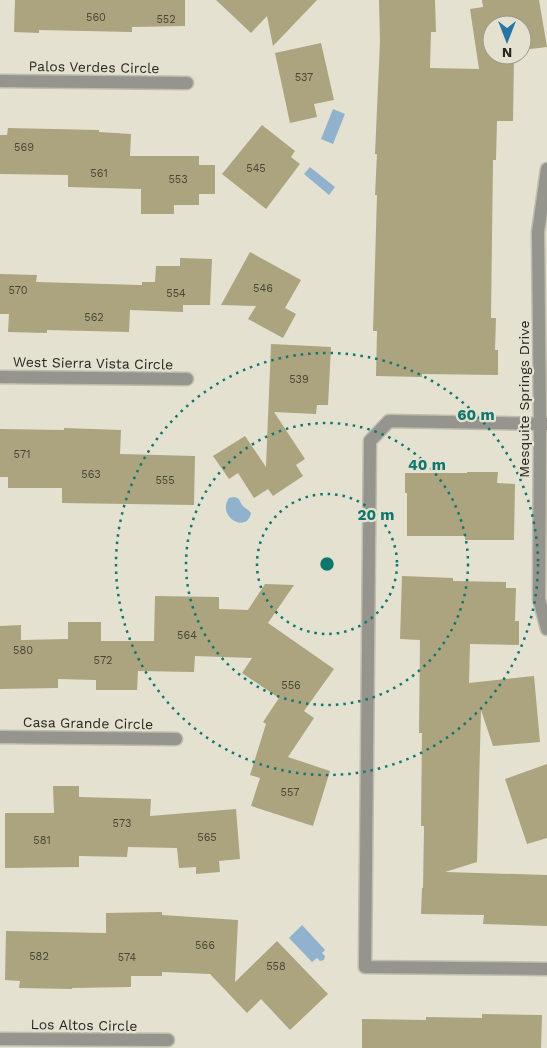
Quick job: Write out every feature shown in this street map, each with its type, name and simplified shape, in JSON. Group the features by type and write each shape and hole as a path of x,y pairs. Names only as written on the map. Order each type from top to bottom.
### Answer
{"street":[{"name":"Palos Verdes Circle","path":"0,80 187,83"},
{"name":"Mesquite Springs Drive","path":"547,169 538,232 543,424 539,598 547,628"},
{"name":"West Sierra Vista Circle","path":"0,377 186,379"},
{"path":"543,424 389,421 370,441 365,967 547,969"},
{"name":"Casa Grande Circle","path":"0,737 176,739"},
{"name":"Los Altos Circle","path":"0,1039 168,1040"}],"water":[{"path":"333,109 345,114 333,144 321,139"},
{"path":"310,167 335,187 329,195 304,174"},
{"path":"229,498 239,499 243,506 251,513 244,522 239,522 229,517 226,511"},
{"path":"302,925 325,950 322,953 325,956 324,960 320,961 317,958 312,962 289,938"}],"building":[{"path":"15,0 185,0 185,26 132,27 132,32 39,30 39,33 14,32"},
{"path":"216,0 317,0 273,46 267,16 251,33"},
{"path":"379,0 435,0 436,32 431,32 430,68 479,69 470,9 483,7 482,0 539,0 547,47 532,49 532,15 482,15 482,65 514,65 513,121 497,121 496,160 493,160 491,318 496,318 495,350 498,350 498,375 422,374 422,377 376,376 377,331 373,331 377,195 375,195 377,154 375,154 380,42"},
{"path":"321,43 334,100 314,104 317,117 290,123 275,53"},
{"path":"262,125 295,151 291,157 300,164 266,209 222,174"},
{"path":"8,128 99,130 99,132 131,134 130,156 199,156 199,165 215,165 215,194 199,194 199,205 174,205 174,214 141,214 141,189 68,187 68,175 0,174 0,135 7,135"},
{"path":"250,252 301,280 285,308 296,314 283,338 248,319 256,306 221,305"},
{"path":"180,258 212,259 210,305 183,305 183,312 130,310 129,332 47,330 47,333 8,332 9,314 0,314 0,274 37,275 36,282 142,285 142,282 155,282 156,266 180,266"},
{"path":"271,344 331,347 328,405 317,405 316,414 274,412 305,459 296,465 303,476 273,496 268,489 254,498 238,473 229,479 213,456 245,436 266,467"},
{"path":"64,428 121,430 120,454 195,456 194,505 62,503 62,488 8,488 8,477 0,477 0,429 64,430"},
{"path":"498,472 497,483 515,484 514,540 465,540 465,536 407,536 405,473"},
{"path":"402,576 453,578 453,581 506,582 506,588 516,588 515,621 519,621 519,645 470,644 469,683 534,676 540,742 493,746 481,710 477,862 445,872 547,875 547,926 483,924 484,915 421,914 424,826 421,826 422,733 419,733 420,640 400,639"},
{"path":"265,584 294,585 268,623 334,669 304,711 314,718 288,757 330,771 313,826 251,806 260,778 250,775 266,724 263,722 279,698 242,673 252,658 195,656 194,672 138,671 137,690 96,690 96,680 58,679 58,688 0,689 0,626 21,625 21,640 68,639 68,622 101,622 101,641 154,641 155,596 219,597 219,609 248,610"},
{"path":"547,764 547,838 527,844 505,779"},
{"path":"53,786 79,786 79,797 151,799 150,816 236,809 240,859 219,861 220,872 196,874 196,867 179,868 177,848 128,847 127,857 79,856 79,867 5,868 5,813 54,813"},
{"path":"162,912 162,915 238,920 235,982 277,941 328,994 290,1030 261,999 247,1013 210,974 162,972 162,976 131,976 131,987 72,989 19,988 20,981 5,980 6,931 106,933 106,913"},
{"path":"482,1014 542,1015 541,1048 362,1048 362,1019 426,1020 426,1017 482,1018"}]}
